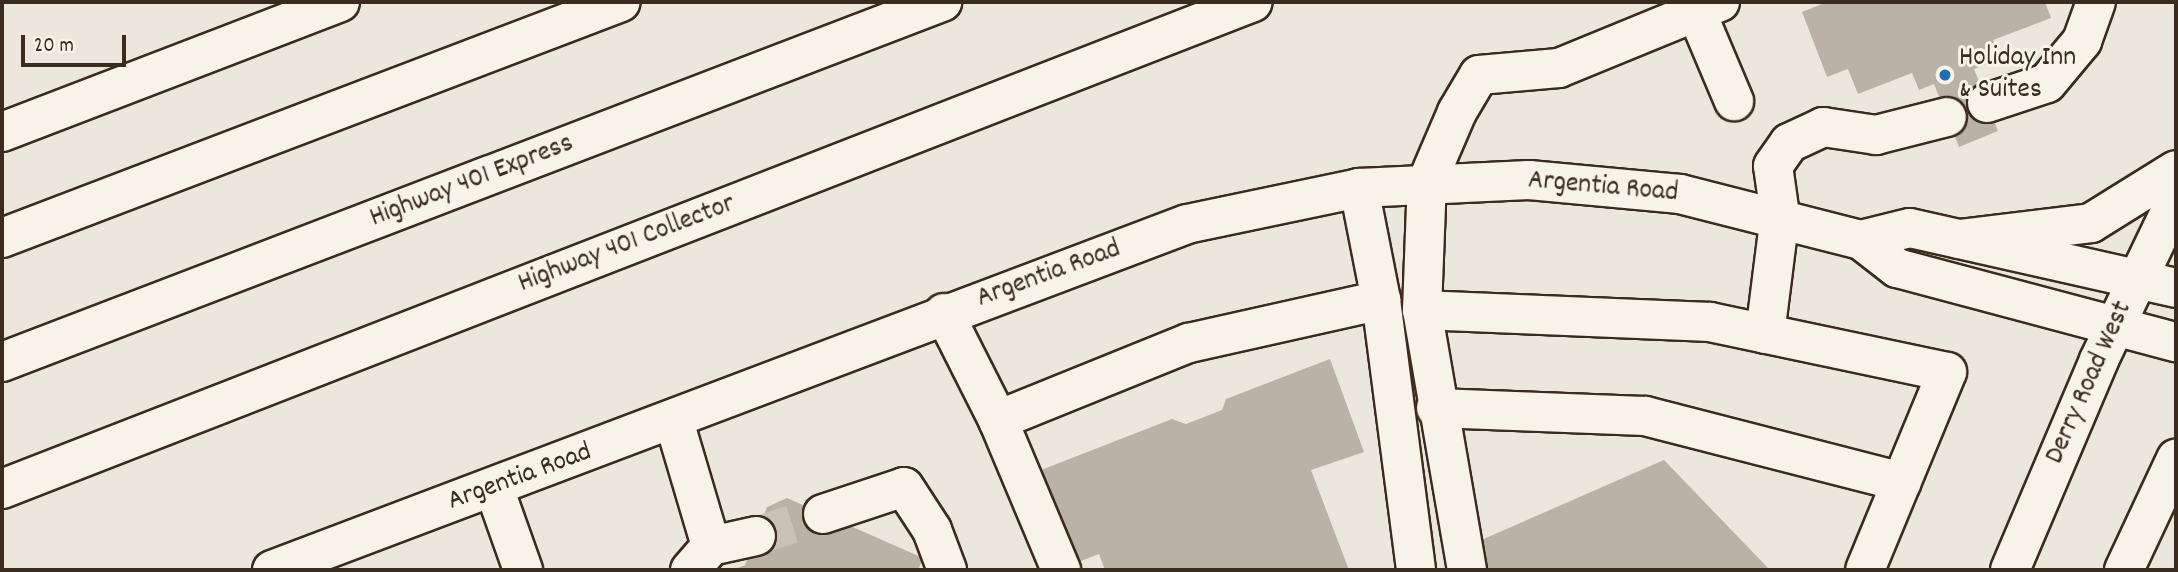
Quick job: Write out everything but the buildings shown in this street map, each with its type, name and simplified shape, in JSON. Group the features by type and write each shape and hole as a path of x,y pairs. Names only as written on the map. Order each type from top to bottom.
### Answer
{"main road":[{"path":"2,132 341,2"},
{"path":"2,237 621,2"},
{"name":"Highway 401 Express","path":"2,362 942,2"},
{"name":"Highway 401 Collector","path":"2,489 1253,2"},
{"path":"1987,103 2047,83 2082,41 2096,2"},
{"path":"1467,570 1436,408 1422,310 1427,182 1479,75 1559,68 1708,6 1734,101"},
{"path":"1765,334 1780,215 1773,166 1789,143 1823,127 1876,135 1947,117"},
{"path":"1959,239 2091,223 2176,170"},
{"name":"Argentia Road","path":"272,570 674,421 944,313 1187,224 1359,188 1427,182 1604,185 1780,215 1861,240 1897,268 2176,342"},
{"path":"1359,188 1381,300 1416,570"},
{"name":"Derry Road West","path":"2010,570 2115,325 2176,199"},
{"path":"1861,240 1910,228 2176,288"},
{"path":"998,420 1189,343 1381,300"},
{"path":"1422,310 1710,322 1947,372 1865,570"},
{"path":"944,313 998,420 1061,570"},
{"path":"1436,408 1645,416 1902,482"},
{"path":"674,421 701,558 756,536"},
{"path":"2124,570 2163,503 2176,459"},
{"path":"823,514 904,487 932,530 947,570"},
{"path":"494,488 523,570"}],"tunnel":[{"path":"756,536 823,514"}],"place":[{"name":"Holiday Inn & Suites","path":"1945,75"}]}
